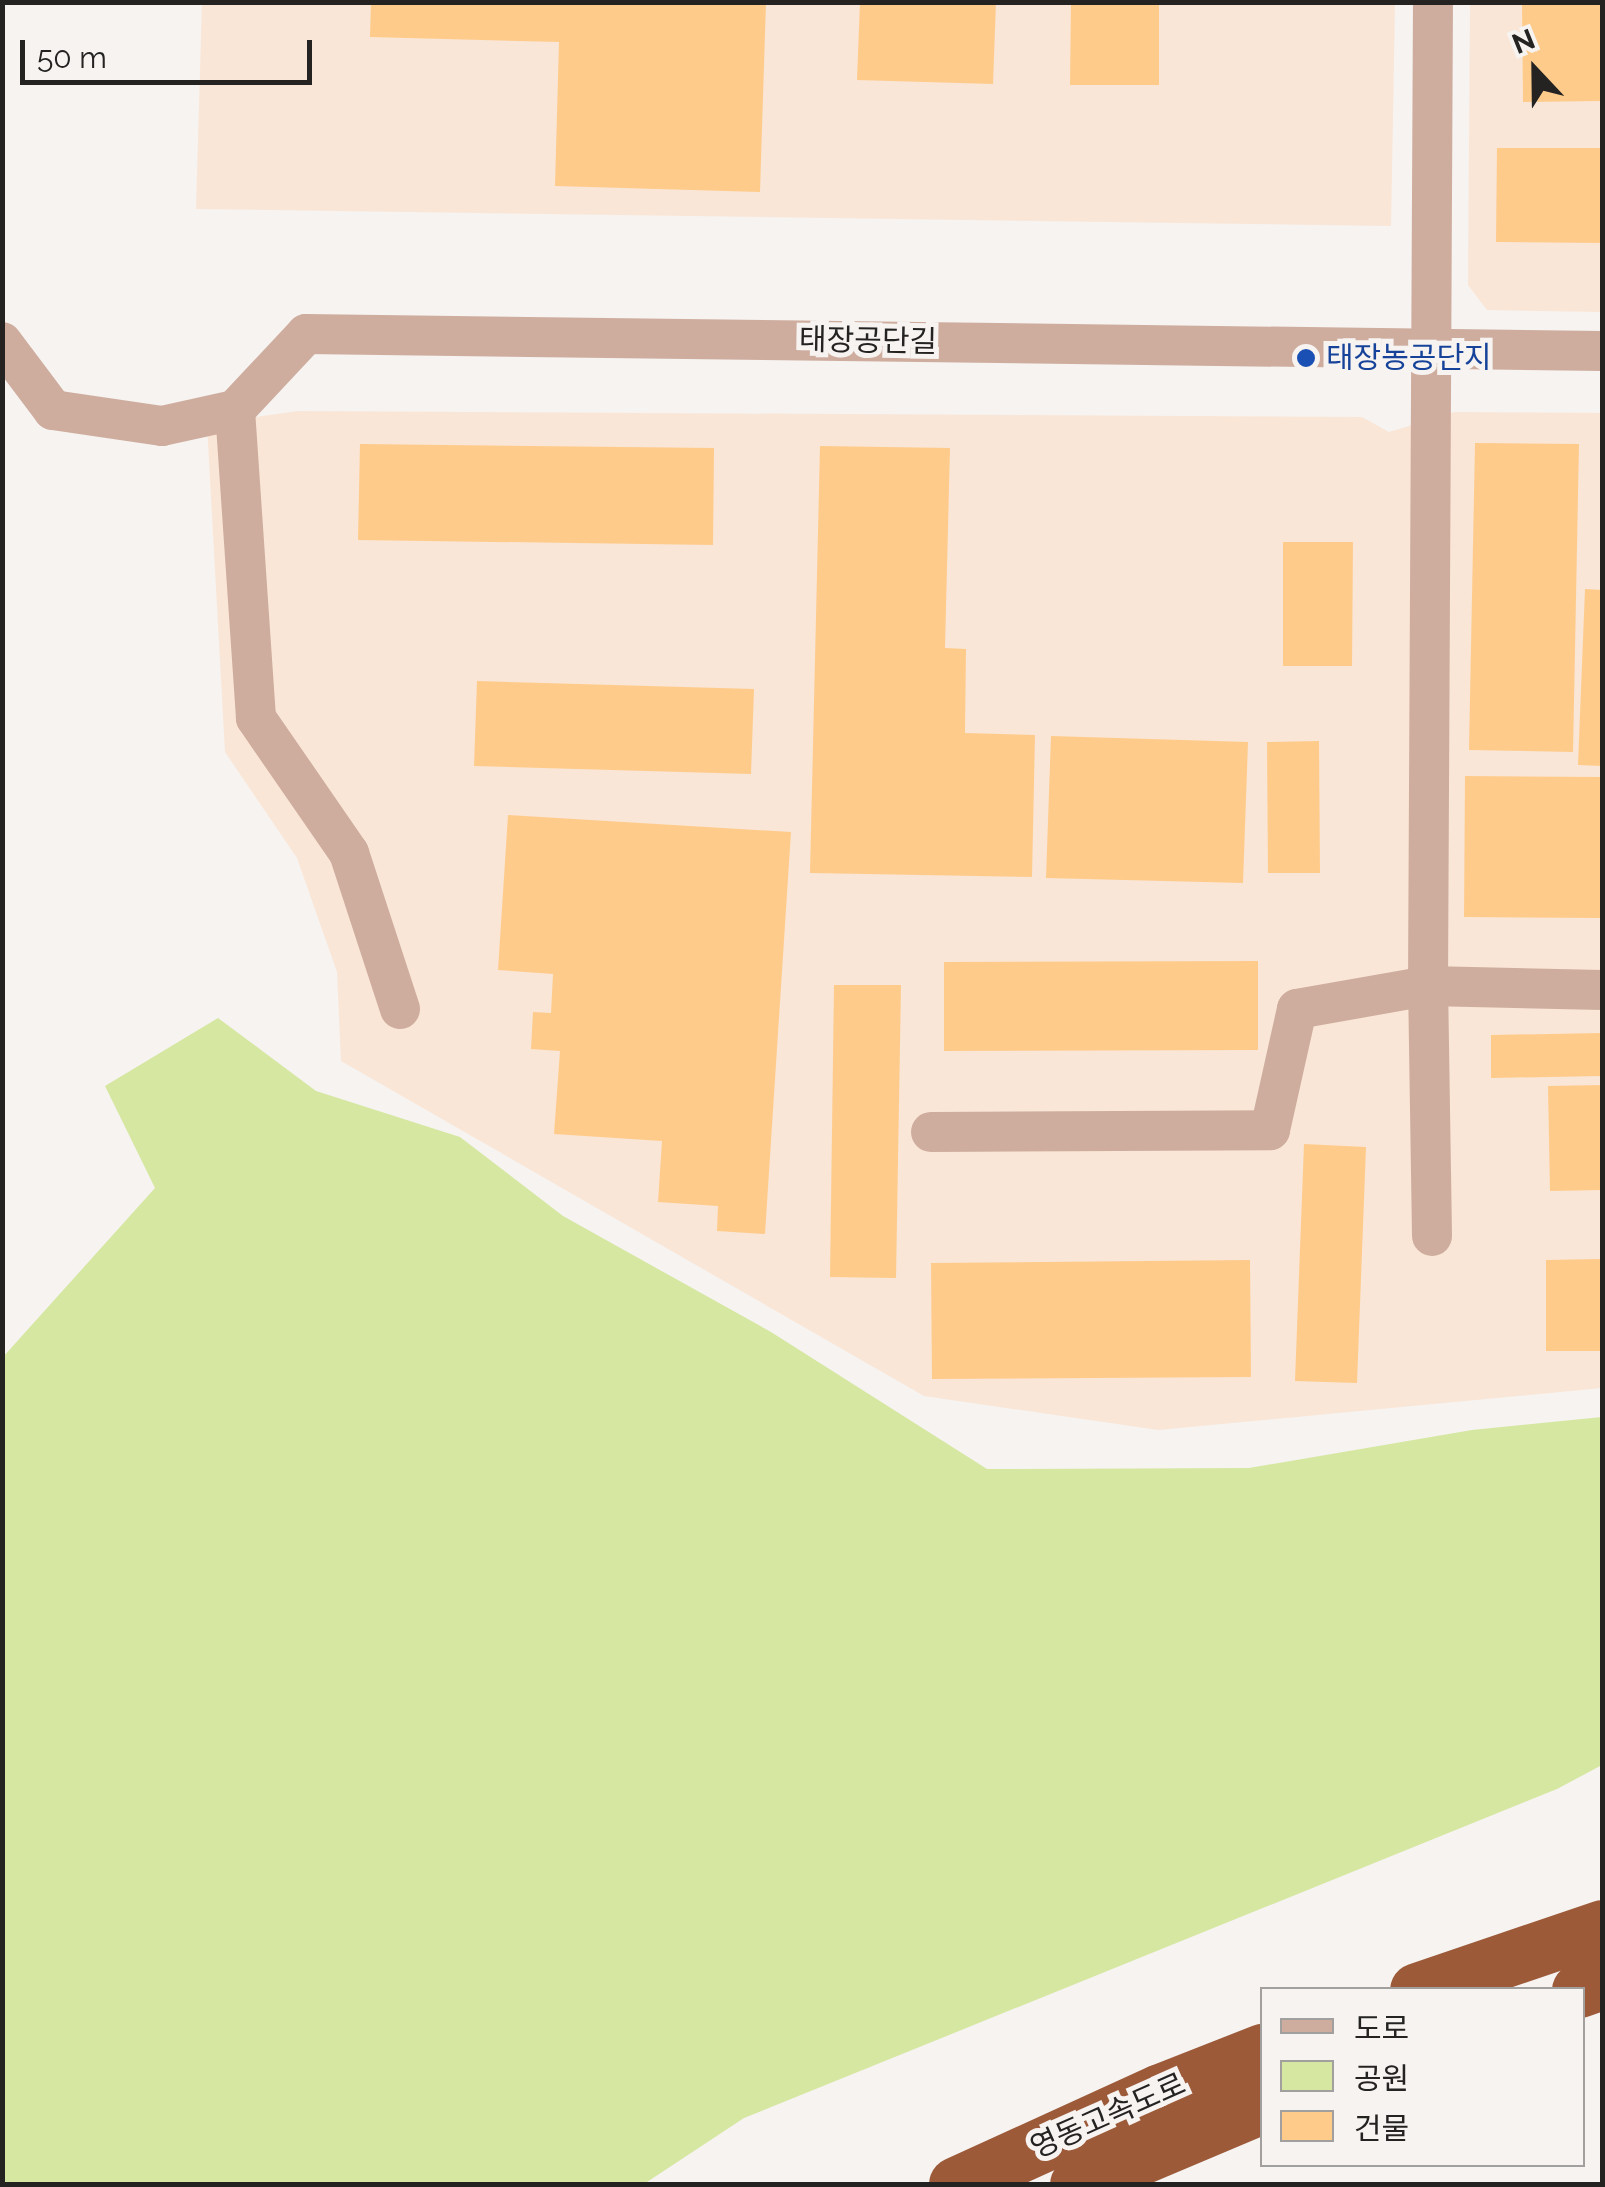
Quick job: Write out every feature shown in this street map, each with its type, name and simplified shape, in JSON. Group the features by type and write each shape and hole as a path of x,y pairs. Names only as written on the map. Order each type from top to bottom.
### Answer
{"highway":[{"path":"1426,1987 1602,1927"},
{"name":"영동고속도로","path":"956,2184 1160,2091 1260,2051"},
{"name":"영동고속도로","path":"1077,2184 1260,2107"}],"street":[{"path":"1432,1236 1428,986 1433,2"},
{"name":"태장공단길","path":"235,410 306,334 1602,351"},
{"path":"2,342 53,410 162,426 235,410 256,718 349,853 400,1008"},
{"path":"931,1132 1270,1130 1297,1009 1428,986 1602,990"}],"shaded area":[{"path":"202,3 1395,3 1391,226 196,209"},
{"path":"1470,3 1602,3 1602,312 1487,310 1468,285"},
{"path":"298,411 1362,417 1389,432 1455,412 1602,413 1602,1388 1158,1430 924,1396 341,1061 337,972 297,858 225,752 207,424"}],"green space":[{"path":"218,1018 316,1091 460,1137 563,1216 771,1332 987,1469 1249,1468 1472,1430 1602,1417 1602,1765 1557,1789 744,2118 644,2184 3,2184 3,1357 155,1188 105,1086"}],"building":[{"path":"371,2 766,2 760,192 555,186 559,42 370,37"},
{"path":"860,2 996,2 993,84 857,80"},
{"path":"1071,2 1159,2 1159,85 1070,85"},
{"path":"1602,2 1602,101 1523,102 1522,3"},
{"path":"1497,148 1602,148 1602,243 1496,242"},
{"path":"1475,443 1579,444 1573,752 1469,750"},
{"path":"360,444 714,448 713,545 358,540"},
{"path":"820,446 950,448 945,648 966,649 965,733 1035,735 1032,877 810,873"},
{"path":"1283,542 1353,542 1352,666 1283,666"},
{"path":"1585,589 1602,590 1602,766 1578,765"},
{"path":"477,681 754,689 751,774 474,766"},
{"path":"1051,736 1248,742 1243,883 1046,878"},
{"path":"1319,741 1320,873 1268,873 1267,742"},
{"path":"1465,776 1602,777 1602,918 1464,917"},
{"path":"508,815 791,832 765,1234 717,1231 718,1206 658,1202 662,1141 554,1134 560,1051 531,1049 533,1012 551,1013 553,974 498,970"},
{"path":"1258,961 1258,1050 944,1051 944,962"},
{"path":"834,985 901,985 896,1278 830,1277"},
{"path":"1602,1033 1602,1076 1491,1078 1491,1035"},
{"path":"1602,1085 1602,1190 1550,1191 1548,1086"},
{"path":"1304,1144 1366,1147 1357,1383 1295,1381"},
{"path":"1602,1259 1602,1351 1546,1351 1546,1260"},
{"path":"1250,1260 1251,1377 932,1379 931,1263"}],"place":[{"name":"태장농공단지","path":"1306,358"}]}
